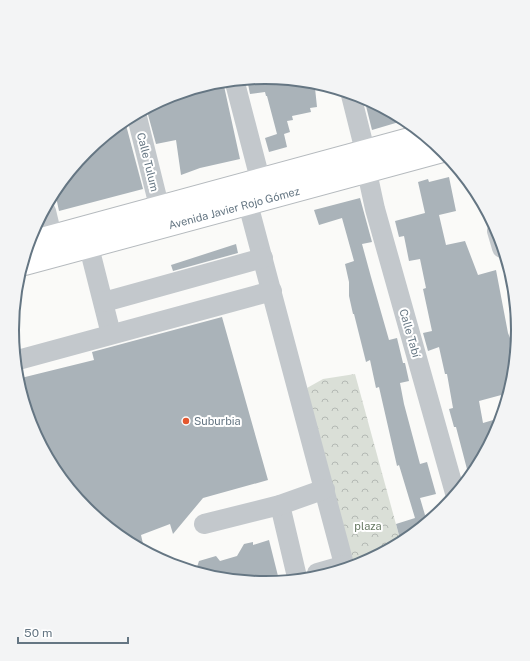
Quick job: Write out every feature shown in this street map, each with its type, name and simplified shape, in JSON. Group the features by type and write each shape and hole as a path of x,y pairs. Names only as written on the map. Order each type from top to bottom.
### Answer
{"main road":[{"name":"Avenida Javier Rojo Gómez","path":"36,240 52,236 163,216 248,204 366,161 417,137"},
{"name":"Avenida Javier Rojo Gómez","path":"28,263 89,247 163,216 260,179 366,161 434,152"}],"street":[{"path":"237,87 260,179"},
{"name":"Calle Tabí","path":"352,101 375,209 454,488"},
{"name":"Calle Tulum","path":"138,120 163,216"},
{"path":"248,204 344,563"},
{"path":"47,216 52,236"},
{"path":"89,247 111,334"},
{"path":"104,302 263,258"},
{"path":"21,359 272,291"},
{"path":"204,524 280,505 325,489"},
{"path":"280,505 296,574"}],"green space":[{"name":"plaza","path":"355,374 399,537 374,551 348,562 307,388 323,379"}],"building":[{"path":"265,84 313,89 315,90 317,107 310,108 311,112 292,116 293,120 287,121 290,132 284,134 287,147 269,152 265,138 277,134 267,96 265,92 250,94 248,85"},
{"path":"224,88 240,159 200,168 181,175 176,140 156,144 148,114 171,103 201,93"},
{"path":"366,106 397,123 372,130"},
{"path":"127,127 143,189 59,211 57,200 80,168 115,135"},
{"path":"449,177 456,211 439,215 446,245 465,241 478,275 496,270 510,339 509,363 503,395 479,401 483,423 494,420 486,439 467,470 456,427 454,427 449,409 453,408 447,374 445,374 439,347 428,351 423,333 432,331 423,289 426,288 420,259 409,261 404,236 399,237 395,221 425,213 418,182 428,179 429,182"},
{"path":"360,198 372,242 362,244 389,340 397,338 403,363 405,363 409,381 400,383 404,404 420,464 427,462 436,494 420,498 425,515 428,514 415,526 399,537 396,524 415,518 399,465 397,466 379,387 376,388 370,360 366,362 353,314 345,264 354,261 342,218 319,225 314,210"},
{"path":"236,244 238,253 173,271 171,265"},
{"path":"222,317 268,480 203,498 173,534 170,524 141,535 143,545 115,526 80,493 60,467 38,425 27,394 24,377 94,360 92,352"},
{"path":"269,540 278,576 249,576 217,572 197,567 199,561 216,556 220,561 237,556 244,544 253,542 253,545"}],"place":[{"name":"Suburbia","path":"186,421"}]}
